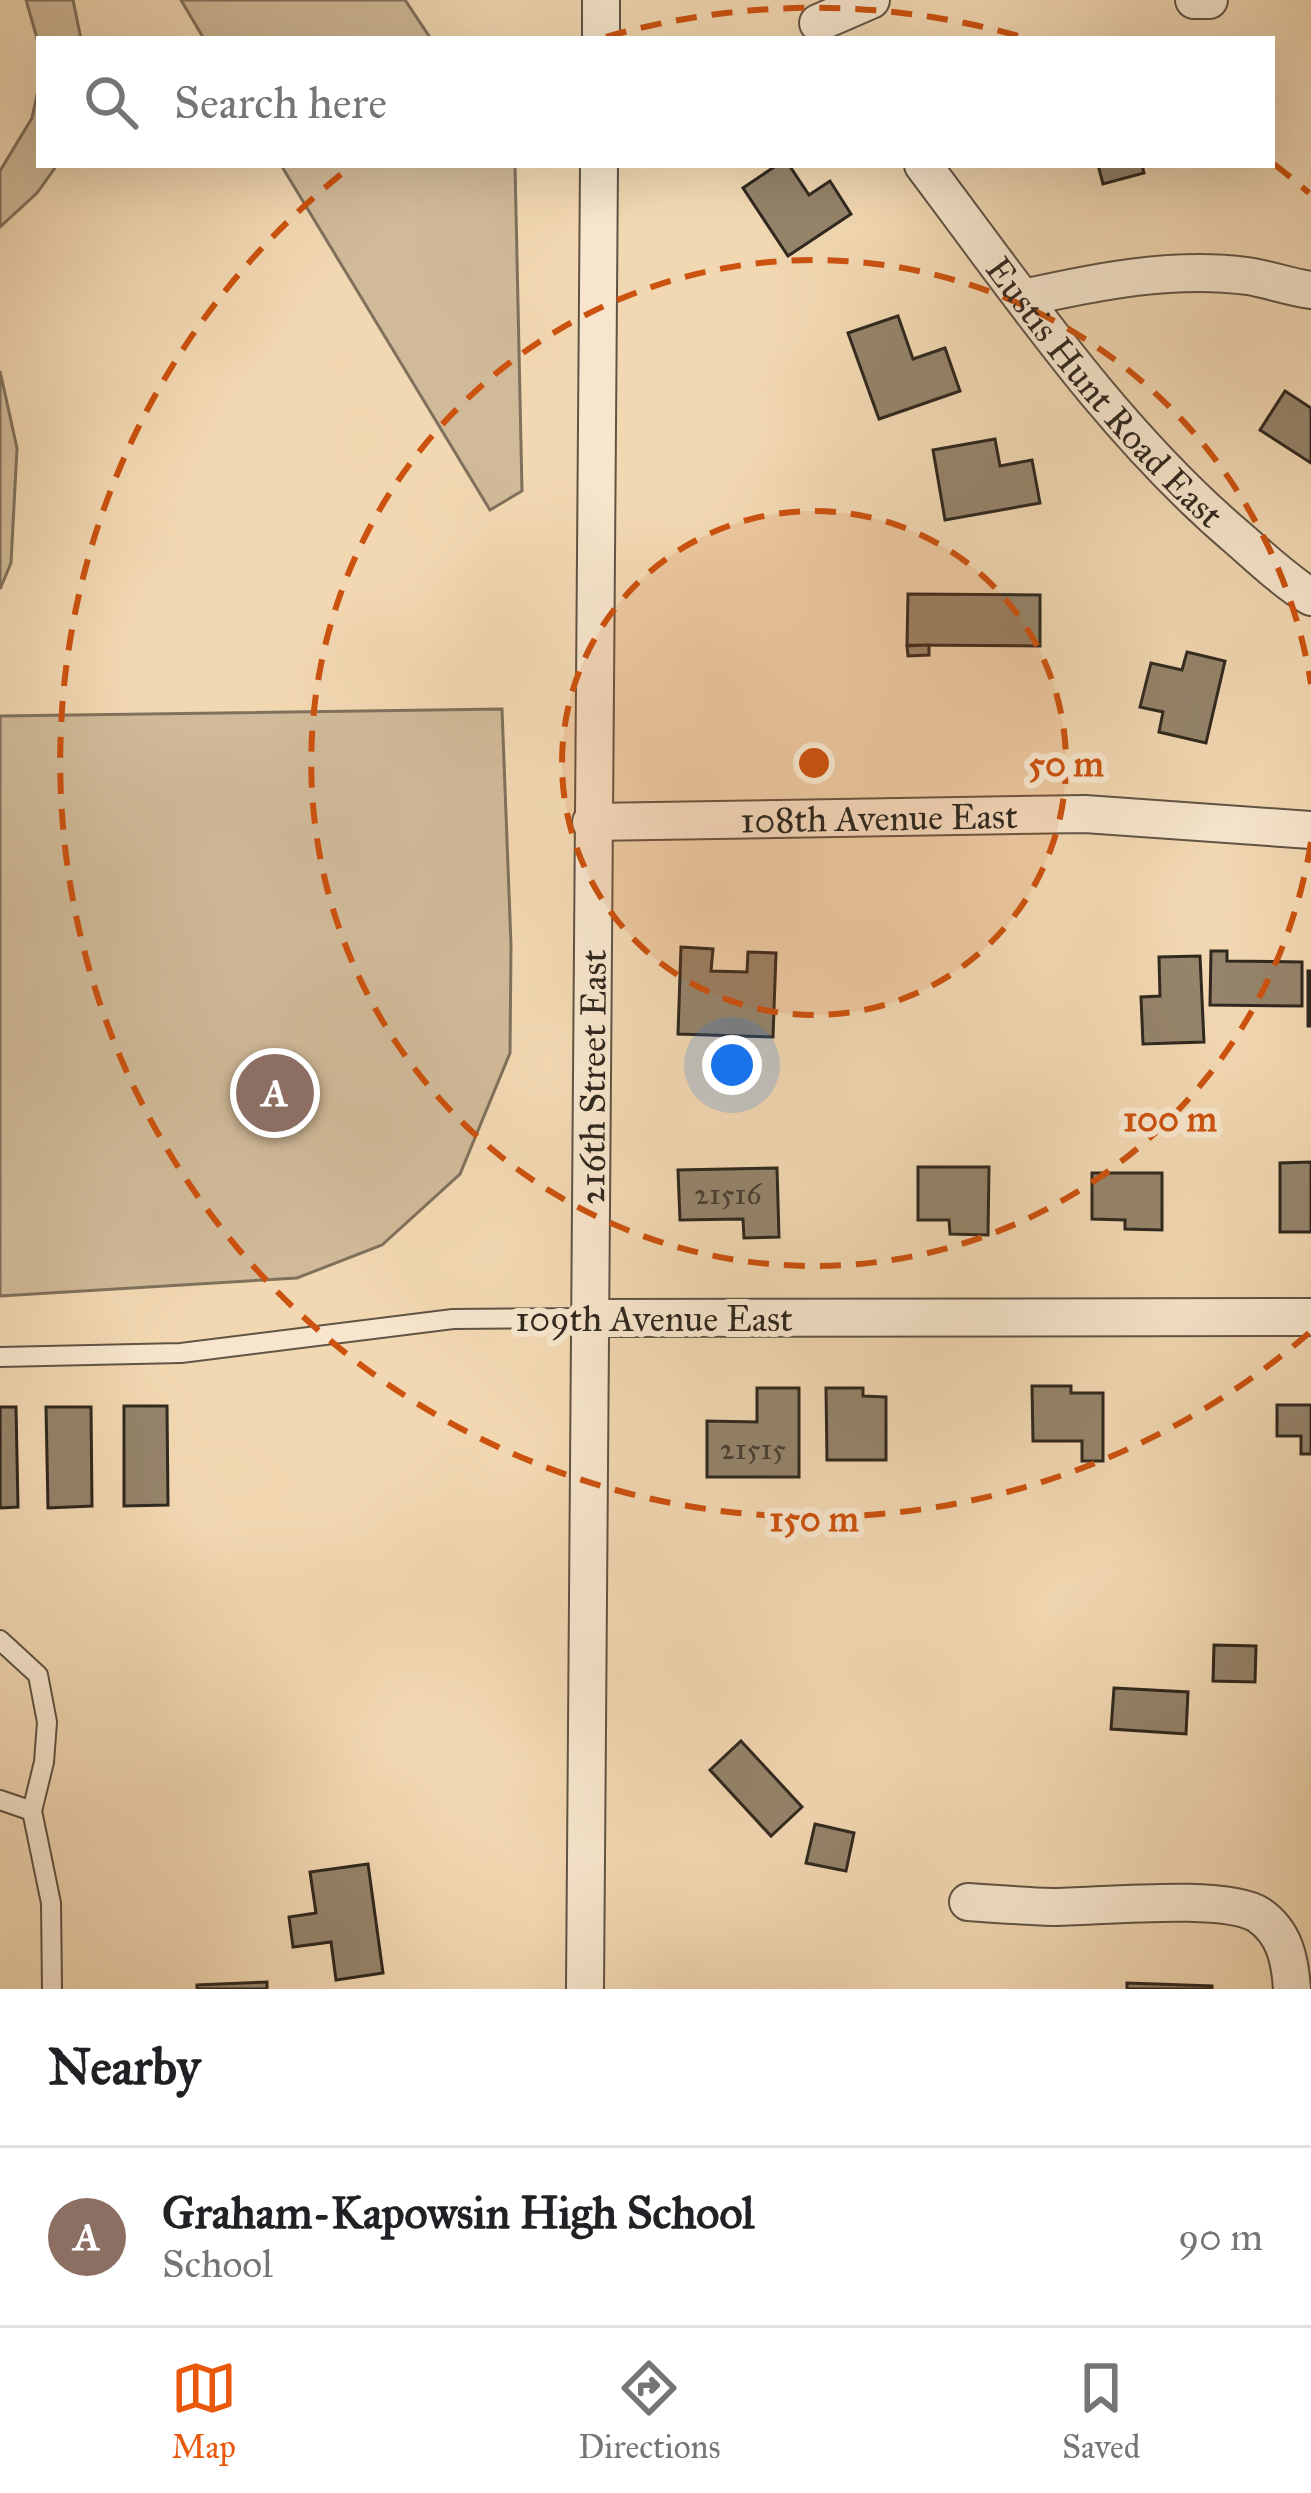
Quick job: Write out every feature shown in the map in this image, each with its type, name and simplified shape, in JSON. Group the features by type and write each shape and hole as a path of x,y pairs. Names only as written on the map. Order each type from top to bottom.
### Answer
{"street":[{"path":"601,0 601,36"},
{"path":"816,21 871,0"},
{"path":"1194,0 1209,0"},
{"name":"216th Street East","path":"585,1989 599,168"},
{"name":"Eustis Hunt Road East","path":"925,168 1093,389 1160,465 1216,520 1311,597"},
{"path":"1023,298 1128,278 1198,273 1248,276 1311,290"},
{"name":"108th Avenue East","path":"591,823 1085,814 1311,830"},
{"name":"109th Avenue East","path":"590,1318 1311,1317"},
{"path":"968,1902 1055,1906 1144,1902 1255,1912 1279,1933 1290,1961 1292,1989"}],"lane":[{"name":"109th Avenue East","path":"0,1358 181,1353 453,1319 590,1318"},
{"path":"0,1640 38,1675 47,1722 44,1762 32,1811 51,1903 52,1989"},
{"path":"0,1799 32,1811"}],"shaded area":[{"path":"26,0 73,0 80,36 36,36"},
{"path":"181,0 405,0 429,36 202,36"},
{"path":"36,99 36,168 55,168 37,193 0,227 0,171 32,118"},
{"path":"283,168 515,168 522,491 490,510"},
{"path":"0,371 17,448 11,563 0,589"},
{"path":"502,709 510,1053 460,1174 382,1245 297,1278 0,1296 0,716"}],"building":[{"path":"773,168 791,168 809,195 830,181 851,214 788,256 743,188"},
{"path":"1099,168 1143,168 1144,173 1103,184"},
{"path":"898,316 913,359 945,348 960,391 879,419 848,333"},
{"path":"1285,391 1311,408 1311,463 1260,430"},
{"path":"995,439 1000,466 1032,460 1040,503 945,520 933,450"},
{"path":"908,594 1040,595 1040,646 907,645"},
{"path":"929,645 929,655 908,656 907,646"},
{"path":"1187,652 1225,661 1206,743 1159,732 1163,712 1140,707 1151,663 1182,670"},
{"path":"681,947 713,949 711,971 747,972 748,952 776,953 773,1037 678,1034"},
{"path":"1211,951 1227,951 1227,961 1302,962 1302,1006 1210,1005"},
{"path":"1200,956 1204,1042 1143,1044 1141,997 1160,996 1159,957"},
{"path":"1311,971 1311,1026 1308,1026"},
{"path":"1311,1162 1311,1232 1280,1232 1280,1163"},
{"path":"918,1167 989,1167 988,1235 950,1234 949,1220 918,1220"},
{"path":"777,1168 779,1237 744,1238 743,1219 680,1220 678,1170"},
{"path":"1092,1173 1162,1173 1162,1230 1125,1229 1125,1220 1092,1219"},
{"path":"1032,1386 1071,1386 1071,1393 1103,1393 1103,1461 1082,1461 1082,1441 1033,1441"},
{"path":"757,1388 799,1388 799,1477 707,1477 707,1421 757,1422"},
{"path":"826,1388 863,1388 863,1396 886,1397 886,1460 827,1460"},
{"path":"1277,1405 1311,1405 1311,1454 1301,1454 1301,1436 1277,1436"},
{"path":"124,1406 167,1406 168,1505 124,1506"},
{"path":"0,1407 16,1407 18,1507 0,1508"},
{"path":"46,1407 91,1407 92,1506 48,1508"},
{"path":"1214,1645 1256,1646 1255,1682 1213,1681"},
{"path":"1114,1688 1188,1692 1186,1734 1111,1729"},
{"path":"741,1741 802,1807 771,1836 710,1770"},
{"path":"815,1824 854,1833 846,1871 806,1863"},
{"path":"368,1864 383,1973 336,1980 331,1942 293,1947 289,1917 316,1913 310,1872"},
{"path":"267,1982 267,1989 197,1989 197,1985"},
{"path":"1127,1983 1212,1986 1212,1989 1127,1989"}],"place":[{"name":"Graham-Kapowsin High School","path":"275,1093"}]}
